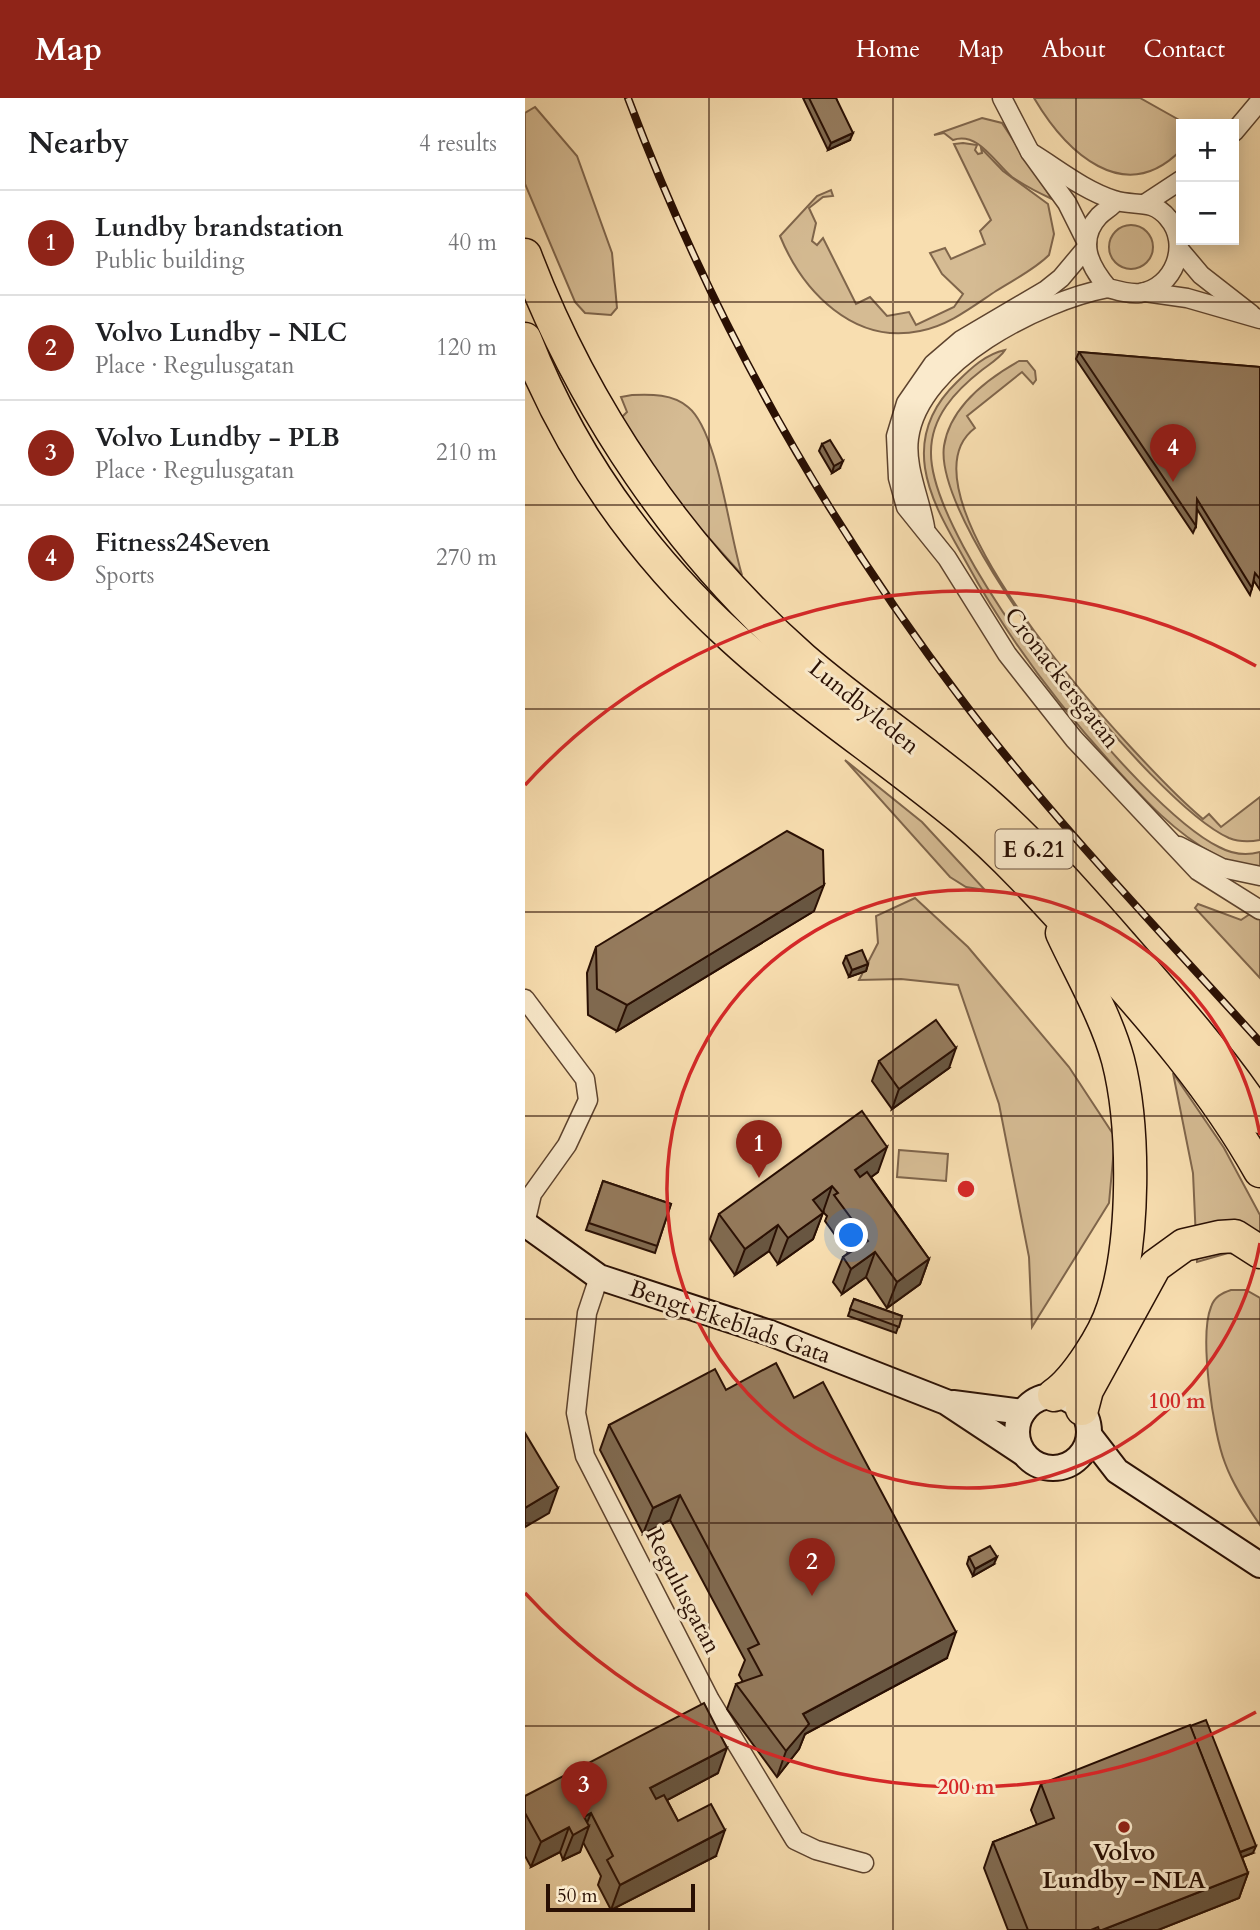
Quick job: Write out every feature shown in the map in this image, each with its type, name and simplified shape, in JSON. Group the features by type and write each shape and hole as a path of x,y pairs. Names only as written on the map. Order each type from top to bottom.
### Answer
{"highway":[{"name":"Lundbyleden","path":"525,255 591,394 656,498 686,538 759,618 805,661 983,800 1027,841 1157,983 1229,1071 1260,1117"},
{"name":"Lundbyleden","path":"525,339 555,407 587,465 622,516 694,601 786,683 963,820 1048,903 1186,1061 1243,1140 1260,1171"},
{"path":"1048,903 1117,1057 1126,1097 1127,1240 1113,1310 1068,1386 1075,1414"},
{"path":"1075,1414 1155,1266 1184,1245 1219,1237 1235,1236 1260,1252"}],"street":[{"path":"1002,98 1030,152 1066,202 1087,245 1092,269 1108,288 1126,293 1145,292 1187,298 1258,318"},
{"path":"1239,126 1260,101"},
{"path":"1030,152 1077,183 1116,201 1146,203 1164,213 1176,230"},
{"path":"1146,203 1178,182"},
{"path":"1087,245 1096,220 1116,201"},
{"name":"Cronackersgatan","path":"1087,245 1061,278 1046,290 961,341 933,364 906,402 896,436 898,478 906,507 947,558 1015,665 1075,739 1198,871 1260,910"},
{"path":"1145,292 1170,275 1177,245"},
{"path":"1185,245 1201,275 1258,318"},
{"name":"Cronackersgatan","path":"926,531 909,456 909,438 919,404 952,366 1010,325 1080,293 1108,288"},
{"name":"Cronackersgatan","path":"1173,844 1222,868 1260,876"},
{"path":"525,999 585,1079 588,1100 567,1146 532,1194 525,1224"},
{"name":"Bengt Ekeblads Gata","path":"525,1224 599,1278 770,1333 946,1402 1023,1453 1031,1462 1054,1469 1077,1460 1117,1471 1260,1565"},
{"name":"Regulusgatan","path":"599,1278 587,1313 576,1413 585,1456 710,1700 795,1840 816,1850 864,1863"},
{"path":"1023,1453 1017,1433 1023,1412 1042,1397 1075,1414 1077,1460"},
{"name":"Bengt Ekeblads Gata","path":"946,1402 1023,1412"},
{"name":"Bengt Ekeblads Gata","path":"1075,1414 1117,1471"}],"shaded area":[{"path":"1034,98 1140,98 1177,119 1176,154 1160,167 1138,174 1118,173 1098,166 1080,153 1062,137"},
{"path":"535,107 577,156 612,253 617,308 611,315 585,313 575,302 525,184 525,113"},
{"path":"982,118 1002,123 1052,199 1012,177 978,144 962,138 953,140 944,133 934,135"},
{"path":"954,144 977,145 975,150 978,154 982,153 981,148 1003,171 1048,204 1054,234 1049,255 959,315 930,329 896,333 874,330 853,322 834,310 802,276 780,236 817,196 831,190 833,196 823,197 809,208 816,223 812,241 817,245 823,238 856,304 870,297 887,316 909,312 916,325 954,307 963,294 942,274 930,253 945,248 951,259 985,244 980,231 991,220"},
{"path":"1131,225 1147,231 1153,247 1147,263 1131,269 1115,263 1109,247 1115,231"},
{"path":"1005,350 954,396 940,416 932,439 931,452 939,494 964,547 1000,607 1043,669 1091,729 1139,781 1183,822 1219,847 1239,854 1260,852 1260,866 1230,861 1199,845 1159,813 1111,763 1050,691 1014,640 980,587 941,516 925,468 925,443 930,421 941,400 962,377 985,358"},
{"path":"1019,361 1027,361 1035,371 1036,380 1033,384 1022,372 967,416 975,428 957,462 965,511 993,569 1034,631 1083,692 1131,748 1203,819 1209,814 1221,827 1260,797 1260,840 1229,838 1194,815 1151,774 1102,721 1053,660 1009,598 973,537 950,485 944,446 954,419 962,407 995,376"},
{"path":"621,397 669,397 688,407 698,419 715,460 742,575 676,501 621,418 627,412"},
{"path":"845,760 922,822 985,890 966,887 950,877"},
{"path":"915,898 968,947 1069,1067 1115,1137 1109,1203 1032,1327 1029,1257 999,1104 958,985 901,979 859,980 878,943 876,916"},
{"path":"1198,904 1241,920 1253,912 1260,917 1260,978 1195,908"},
{"path":"1173,1073 1224,1148 1260,1215 1260,1258 1228,1253 1197,1262 1193,1173"},
{"path":"899,1150 948,1154 946,1181 897,1177"},
{"path":"1231,1290 1246,1290 1260,1298 1260,1525 1245,1503 1225,1463 1216,1430 1209,1385 1206,1339 1211,1307 1222,1294"}],"building":[{"path":"809,98 836,98 853,133 831,143"},
{"path":"1079,352 1260,367 1260,579 1255,573 1252,588 1197,499 1196,526"},
{"path":"830,440 843,461 834,466 822,444"},
{"path":"787,831 823,850 824,885 627,1005 597,989 596,947"},
{"path":"862,950 868,964 852,970 846,956"},
{"path":"936,1020 956,1048 899,1089 879,1061"},
{"path":"862,1111 887,1147 855,1170 860,1177 867,1172 929,1259 897,1282 875,1252 851,1269 843,1257 868,1241 834,1195 838,1193 832,1186 813,1200 823,1213 788,1238 778,1225 745,1249 719,1214"},
{"path":"603,1181 671,1204 657,1246 589,1223"},
{"path":"854,1299 902,1316 899,1327 850,1309"},
{"path":"776,1363 794,1398 823,1382 956,1632 803,1714 809,1724 786,1751 736,1684 762,1675 748,1649 759,1644 680,1495 653,1508 609,1425 715,1369 726,1390"},
{"path":"525,1433 558,1488 525,1508"},
{"path":"990,1546 997,1557 975,1569 969,1557"},
{"path":"704,1703 727,1748 650,1788 656,1799 664,1795 678,1821 711,1804 725,1830 620,1885 607,1860 613,1856 591,1813 584,1817 589,1826 573,1835 569,1827 541,1842 525,1813 525,1796"},
{"path":"1206,1720 1256,1846 1240,1852 1190,1726"},
{"name":"Volvo Lundby - NLA","path":"1190,1725 1248,1873 1102,1930 1098,1927 1091,1930 1028,1930 993,1842 1054,1818 1041,1784"}],"railway":[{"path":"628,98 695,259 733,337 774,413 864,562 913,634 999,748 1109,876 1260,1042"}],"place":[{"name":"Fitness24Seven","path":"1173,482"},
{"name":"Lundby brandstation","path":"759,1178"},
{"name":"Volvo Lundby - NLC","path":"812,1596"},
{"name":"Volvo Lundby - PLB","path":"584,1819"},
{"name":"Volvo Lundby - NLA","path":"1124,1827"}]}
